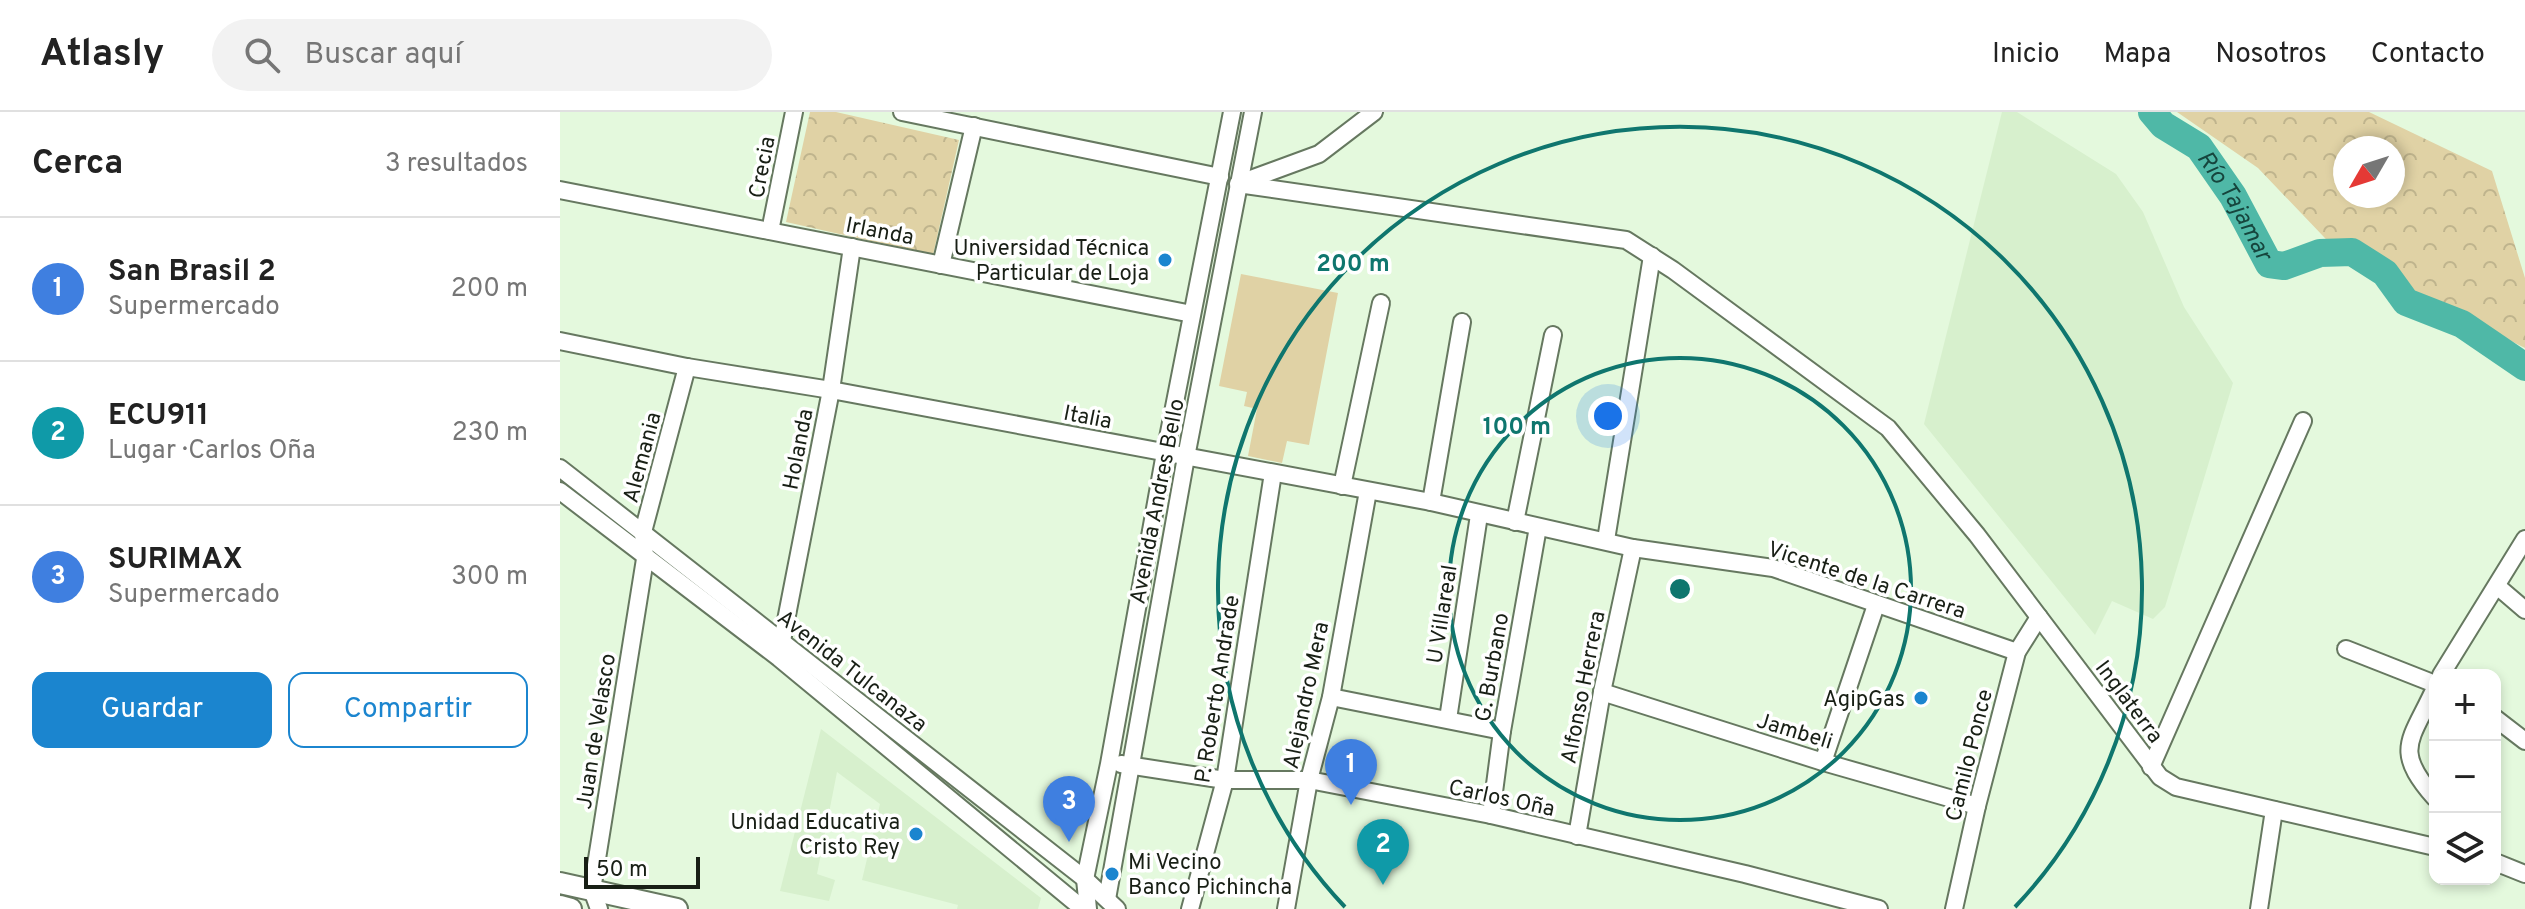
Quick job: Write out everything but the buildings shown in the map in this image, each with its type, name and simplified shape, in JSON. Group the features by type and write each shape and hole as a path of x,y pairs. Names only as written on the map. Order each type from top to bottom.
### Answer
{"main road":[{"path":"560,883 596,900 677,909"},
{"path":"560,906 571,909"}],"street":[{"name":"Crecia","path":"770,231 794,112"},
{"path":"902,112 1220,177"},
{"name":"Avenida Andres Bello","path":"1086,909 1085,879 1232,112"},
{"name":"Avenida Andres Bello","path":"1112,904 1129,765 1253,112"},
{"path":"1238,184 1319,154 1374,112"},
{"path":"941,265 974,126"},
{"name":"Inglaterra","path":"1238,184 1626,240 1888,428 1977,535 2160,777 2176,787 2429,846"},
{"name":"Irlanda","path":"560,190 1192,314"},
{"name":"Holanda","path":"780,650 831,390 852,247"},
{"path":"1606,540 1652,256"},
{"path":"1342,486 1381,303"},
{"path":"1431,502 1462,322"},
{"path":"1515,522 1553,335"},
{"name":"Italia","path":"560,341 687,367 831,390 1431,502 1479,515 1606,540"},
{"name":"Alemania","path":"645,559 643,532 687,367"},
{"path":"2151,767 2303,421"},
{"name":"Avenida Tulcanaza","path":"560,468 643,532 1086,909"},
{"name":"P. Roberto Andrade","path":"1190,909 1225,780 1273,473"},
{"name":"Avenida Tulcanaza","path":"560,491 645,559 780,650 1085,879 1112,904"},
{"name":"Alejandro Mera","path":"1286,909 1309,780 1331,697 1368,491"},
{"name":"U Villareal","path":"1448,719 1479,515"},
{"name":"G. Burbano","path":"1491,815 1502,731 1538,527"},
{"path":"2445,669 2525,539"},
{"name":"Vicente de la Carrera","path":"1606,540 1633,548 1773,568 2017,652"},
{"name":"Alfonso Herrera","path":"1577,836 1602,692 1633,548"},
{"name":"Juan de Velasco","path":"596,900 645,559"},
{"path":"2497,586 2525,610"},
{"path":"1823,762 1876,605"},
{"name":"Camilo Ponce","path":"1954,909 2017,652 2039,617"},
{"path":"2346,649 2429,684"},
{"name":"Jambeli","path":"1602,692 1823,762 1977,806"},
{"path":"1331,697 1502,731"},
{"path":"1331,697 1502,731"},
{"path":"2429,700 2408,748 2410,765 2429,790"},
{"path":"2501,723 2525,741"},
{"name":"Carlos Oña","path":"1109,764 1225,780 1309,780 1491,815 1745,874 1879,909"},
{"path":"2259,909 2274,810"},
{"path":"2501,864 2525,874"}],"shaded area":[{"path":"2002,112 2017,112 2116,174 2143,212 2184,307 2233,383 2165,607 2153,619 2112,601 2095,635 1924,424"},
{"name":"Unidad Educativa Cristo Rey","path":"821,729 1041,898 1038,909 957,909 958,905 862,880 880,804 837,772 817,874 835,880 829,901 780,891"}],"green space":[{"path":"810,112 836,112 959,140 933,255 786,222"},
{"path":"2177,112 2369,112 2492,171 2525,278 2525,348 2344,258 2258,168"},
{"path":"1241,274 1338,293 1309,445 1287,441 1282,463 1248,456 1257,409 1244,406 1247,392 1219,386"}],"waterway":[{"name":"Río Tajamar","path":"2152,112 2163,125 2199,147 2233,196 2269,264 2284,266 2320,253 2352,252 2385,273 2406,302 2462,324 2525,367"}],"place":[{"name":"Universidad Técnica Particular de Loja","path":"1165,260"},
{"name":"AgipGas","path":"1921,698"},
{"name":"San Brasil 2","path":"1351,805"},
{"name":"Unidad Educativa Cristo Rey","path":"916,834"},
{"name":"SURIMAX","path":"1069,842"},
{"name":"Mi Vecino Banco Pichincha","path":"1112,874"},
{"name":"ECU911","path":"1383,885"}]}
